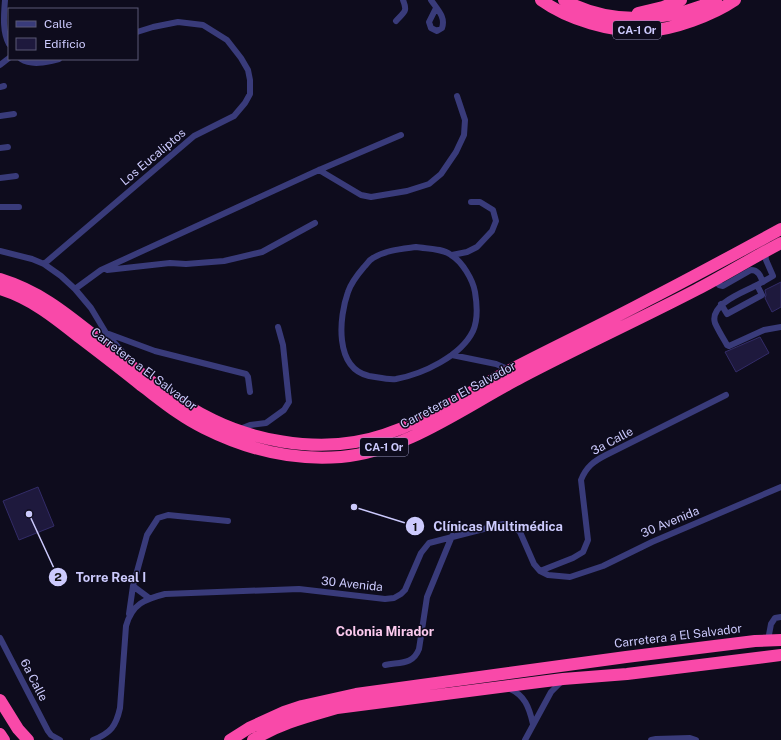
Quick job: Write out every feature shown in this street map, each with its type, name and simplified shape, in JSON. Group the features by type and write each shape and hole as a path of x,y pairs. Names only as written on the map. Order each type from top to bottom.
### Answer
{"highway":[{"name":"CA-1 Or","path":"541,0 568,15 593,24 646,31 691,21 711,14 735,0"},
{"name":"CA-1 Or","path":"564,0 593,12 619,17 647,18 680,14 716,0"},
{"path":"619,17 663,7 680,0"},
{"path":"680,14 699,0"},
{"name":"Carretera a El Salvador","path":"0,279 26,289 45,299 139,372 181,402 214,421 238,430 257,430 284,442 311,445 339,444 375,438 424,418 510,370 679,284 781,229"},
{"name":"Carretera a El Salvador","path":"0,289 19,295 49,313 178,414 202,428 225,438 262,450 305,457 341,457 367,452 412,436 447,419 523,376 715,280 751,266 764,252 781,243"},
{"name":"Carretera a El Salvador","path":"230,740 249,728 284,712 326,700 356,694 745,642 781,640"},
{"path":"694,666 690,660 691,656 694,654 731,648 745,642"},
{"path":"626,674 635,667 669,663 672,659 667,652"},
{"path":"252,740 281,725 338,708 781,655"},
{"path":"0,700 18,729 28,740"},
{"path":"0,709 8,727 17,740"},
{"path":"0,734 4,740"}],"street":[{"path":"0,44 8,41 4,19 5,0"},
{"path":"396,21 406,11 403,0"},
{"path":"431,0 436,8"},
{"name":"Los Eucaliptos","path":"44,264 194,136 234,116 245,103 250,94 248,70 241,58 227,40 203,25 178,22 138,32"},
{"path":"241,58 247,53"},
{"path":"0,65 8,59"},
{"path":"22,60 28,64 55,60"},
{"path":"319,170 361,195 371,197 407,191 429,184 441,174 456,152 464,135 465,120 457,96"},
{"path":"0,116 14,114"},
{"path":"75,289 101,270 319,170 401,135"},
{"path":"0,148 8,147"},
{"path":"0,178 16,176"},
{"path":"452,255 467,252 476,247 492,231 496,221 493,210 480,202 471,202"},
{"path":"0,207 20,207"},
{"path":"101,270 170,263 186,264 224,261 262,252 315,223"},
{"path":"416,247 440,250 452,255 466,270 474,284 477,299 474,329 468,339 452,355 431,368 394,379 359,372 351,364 346,354 340,331 344,309 348,292 362,270 372,259 396,249 416,247"},
{"path":"0,251 32,259 44,264 61,276 75,289 91,308 106,332 139,372"},
{"path":"764,252 773,276 721,304 715,313 715,321 727,345 729,346 764,330 781,328"},
{"path":"751,266 758,272 763,282"},
{"path":"721,304 727,314 762,295 757,285"},
{"path":"257,430 284,410 289,402 283,345 278,327"},
{"path":"106,332 155,352 246,374 248,377 250,392"},
{"path":"452,355 496,364 510,370"},
{"name":"3a Calle","path":"540,571 574,558 583,552 588,540 581,480 584,472 589,466 606,455 726,395"},
{"name":"30 Avenida","path":"129,616 141,602 149,598 165,594 299,589 374,598 394,598 405,590 424,549 429,543 503,524 512,525 517,528 523,536 534,564 540,571 548,575 570,577 604,566 652,542 781,487"},
{"path":"93,740 111,730 119,715 126,626 147,535 158,518 168,515 228,521"},
{"path":"385,665 412,660 419,649 427,597 452,536"},
{"path":"134,586 149,598"},
{"path":"768,640 771,624 775,618 781,617"},
{"name":"6a Calle","path":"0,638 48,731 51,735 60,740"},
{"path":"525,740 551,692 563,680"},
{"path":"504,687 516,692 522,697 530,710 533,724"},
{"path":"651,740 690,738 696,740"}],"building":[{"path":"781,282 781,307 772,312 765,298 765,290"},
{"path":"760,337 769,353 736,372 725,352"},
{"path":"38,487 54,526 19,540 3,501"}],"place":[{"name":"Clínicas Multimédica","path":"354,507"},
{"name":"Torre Real I","path":"29,514"}],"district":[{"name":"Colonia Mirador","path":"385,631"}]}
